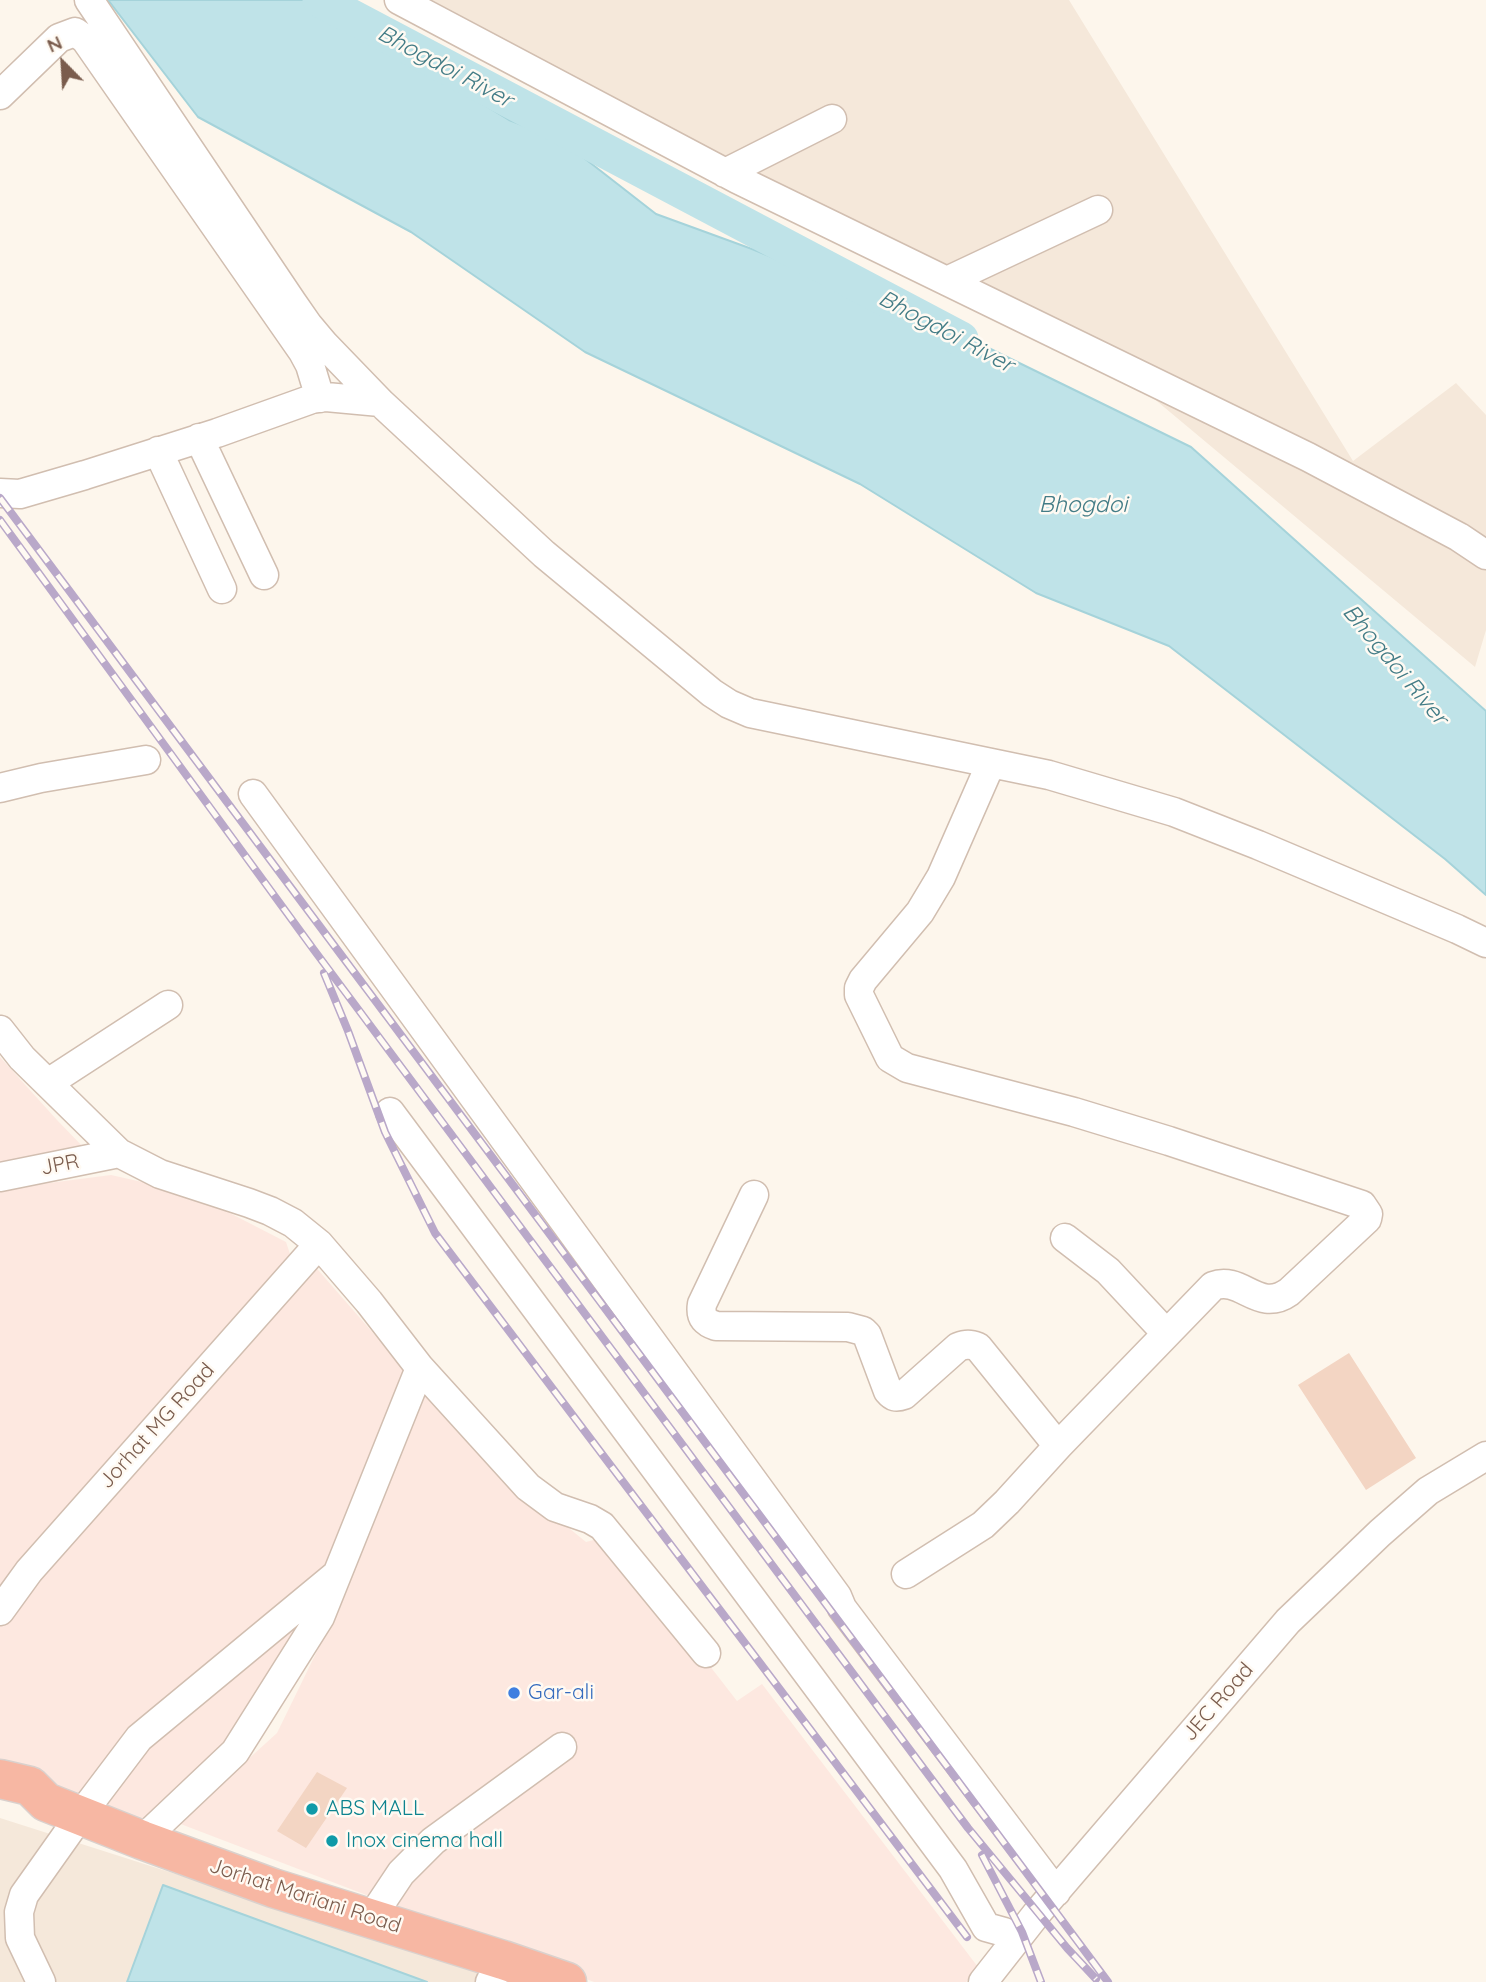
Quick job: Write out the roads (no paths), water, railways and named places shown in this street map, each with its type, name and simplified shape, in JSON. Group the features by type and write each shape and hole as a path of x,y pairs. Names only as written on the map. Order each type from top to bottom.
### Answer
{"highway":[{"name":"Jorhat Mariani Road","path":"0,1779 30,1786 63,1809 273,1888 371,1918 497,1971 561,1981"},
{"name":"Jorhat Mariani Road","path":"0,1800 21,1807 63,1809"}],"street":[{"path":"89,0 308,325 380,402 544,554 712,693 750,713 1049,775 1174,812 1433,918 1486,943"},
{"path":"400,0 725,173 1296,450 1459,537 1486,555"},
{"path":"0,95 59,38 75,32 85,38 303,352 320,398"},
{"path":"725,173 832,119"},
{"path":"947,281 1098,210"},
{"path":"0,468 10,494 199,438 300,402 320,398 380,402"},
{"path":"199,438 264,576"},
{"path":"158,451 222,589"},
{"path":"0,788 146,760"},
{"path":"906,1574 983,1525 1205,1292 1213,1286 1228,1283 1259,1298 1281,1298 1367,1219 1368,1214 1362,1205 1170,1141 1074,1112 907,1068 890,1058 859,995 859,988 920,912 941,877 991,763"},
{"path":"253,794 837,1596 842,1608 1056,1892"},
{"path":"48,1083 168,1005"},
{"path":"0,1030 16,1051 119,1153 160,1174 270,1210 293,1223 318,1244 369,1301 420,1368 537,1495 555,1507 590,1518 602,1526 706,1653"},
{"path":"390,1112 953,1869 986,1927 1017,1938"},
{"name":"JPR","path":"0,1177 119,1153"},
{"path":"754,1195 702,1304 701,1312 707,1323 716,1326 848,1327 863,1331 867,1335 888,1391 892,1396 898,1397 904,1395 958,1346 971,1344 978,1348 1058,1446"},
{"path":"1065,1238 1108,1271 1166,1333"},
{"name":"Jorhat MG Road","path":"0,1611 29,1571 318,1244"},
{"path":"142,1839 223,1765 245,1738 320,1617 420,1368"},
{"name":"JEC Road","path":"982,1982 1288,1620 1428,1491 1486,1456"},
{"path":"41,1982 20,1938 19,1912 63,1809 139,1738 338,1573"},
{"path":"371,1918 401,1873 433,1842 562,1747"}],"water":[{"name":"Bhogdoi","path":"108,0 337,0 450,84 509,120 561,140 656,214 752,249 960,334 1191,447 1486,711 1486,895 1445,859 1169,646 1036,593 860,484 585,352 411,232 198,117"},
{"path":"163,1885 427,1982 127,1982"}],"waterway":[{"name":"Bhogdoi River","path":"320,0 961,339"}],"railway":[{"path":"0,498 1108,1982"},
{"path":"0,520 314,950 968,1828 1096,1979"},
{"path":"324,973 385,1132 435,1233 967,1937"},
{"path":"982,1855 1022,1932 1041,1982"}],"place":[{"name":"Gar-ali","path":"514,1693"},
{"name":"ABS MALL","path":"312,1809"},
{"name":"Inox cinema hall","path":"332,1841"}]}
